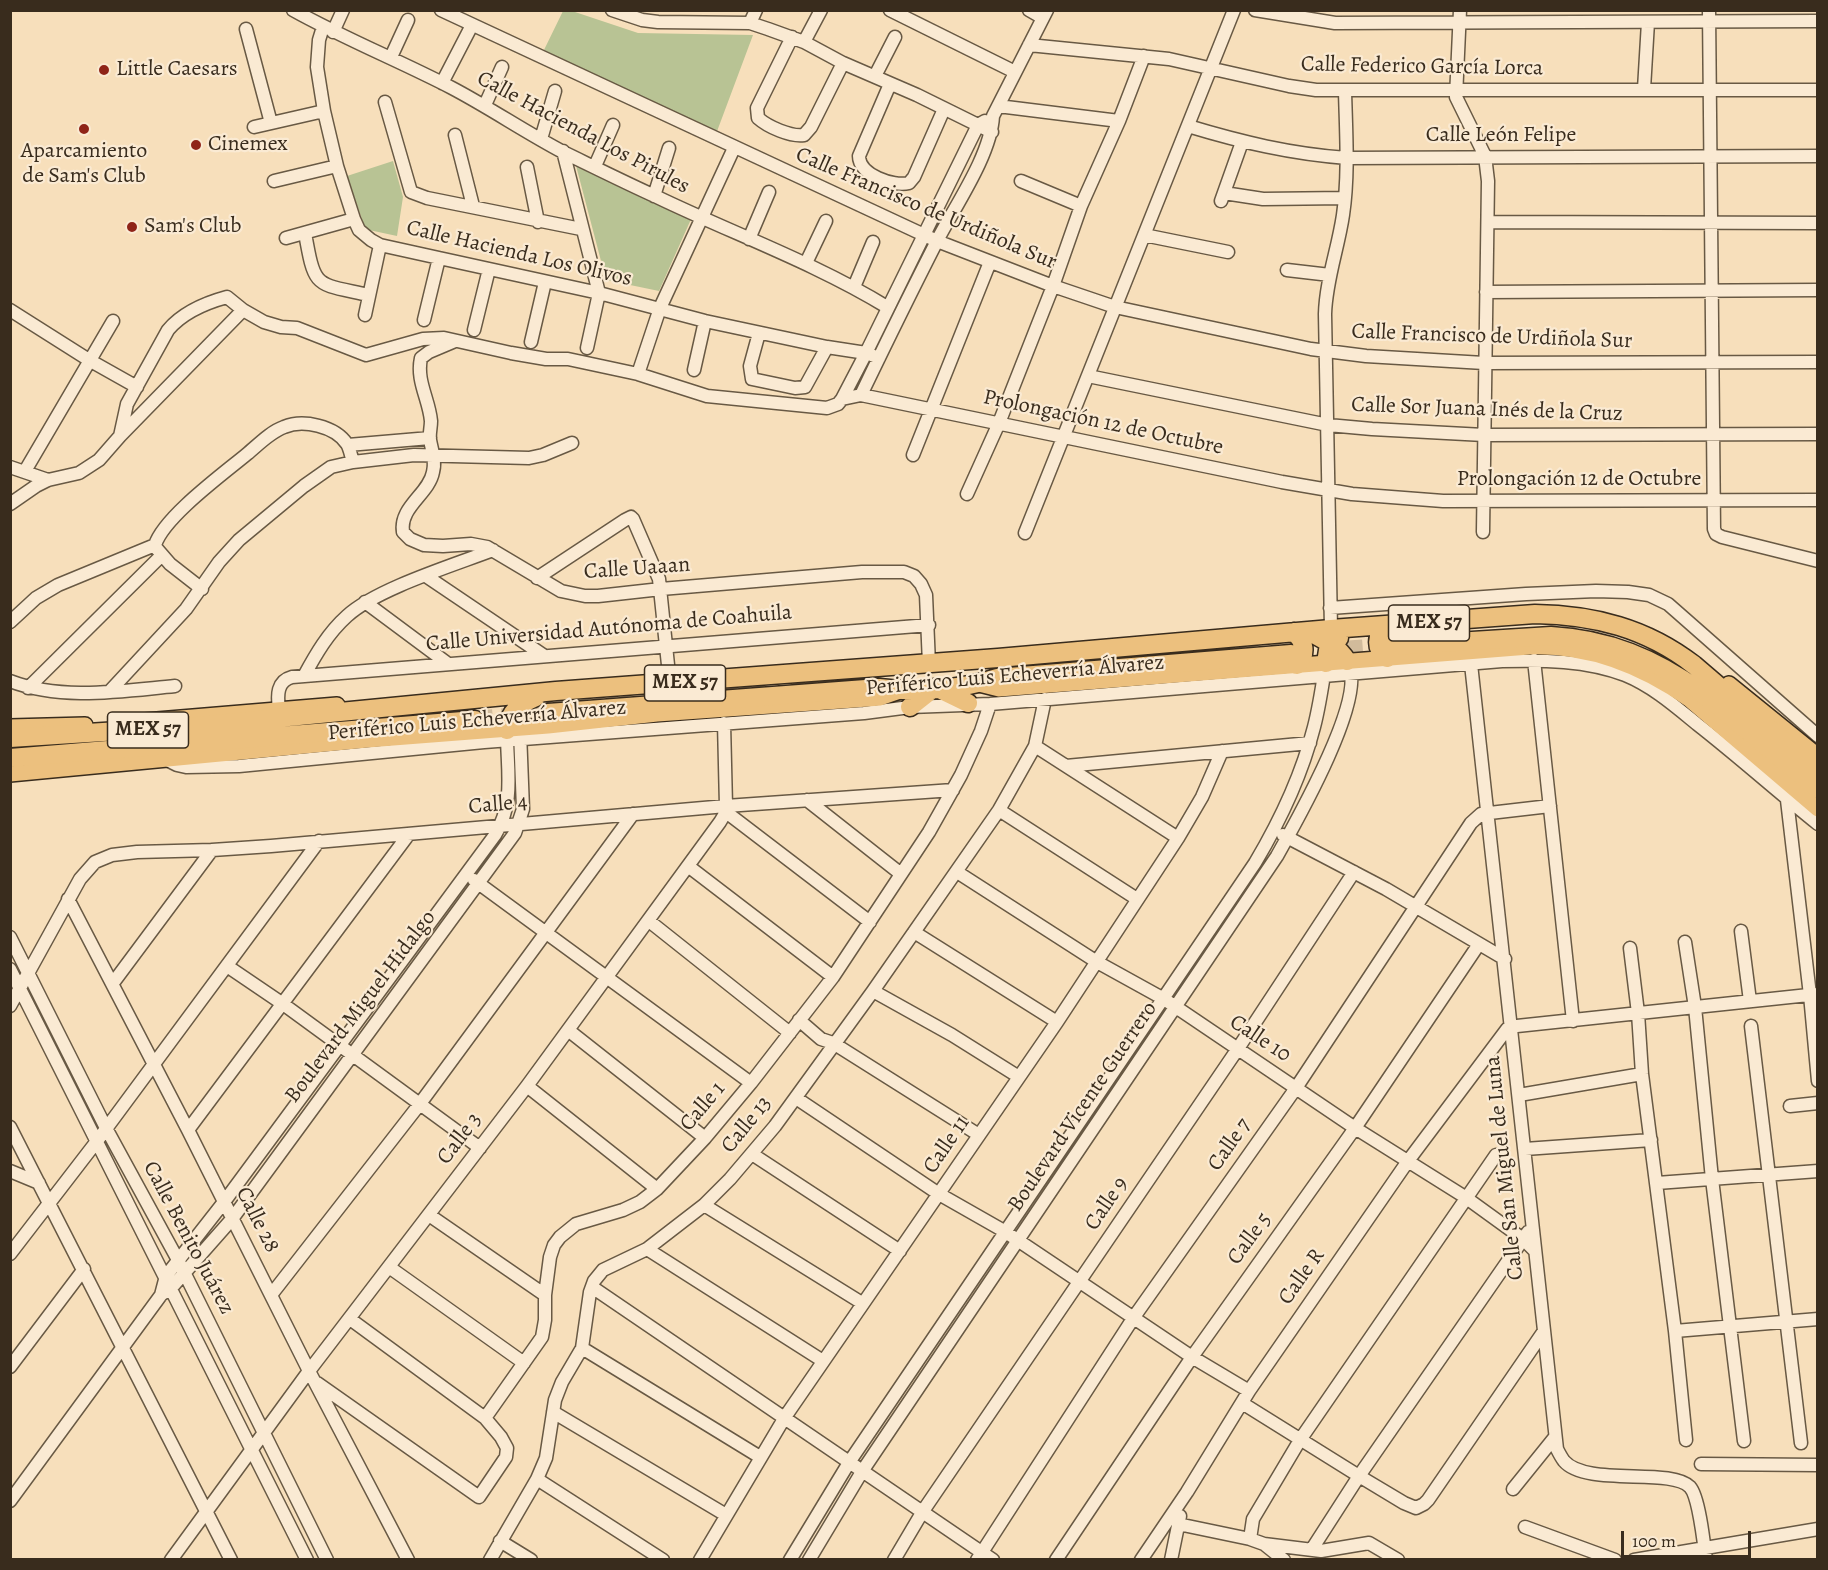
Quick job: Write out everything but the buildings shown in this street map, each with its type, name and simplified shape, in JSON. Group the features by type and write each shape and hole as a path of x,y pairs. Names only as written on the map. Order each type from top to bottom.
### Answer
{"highway":[{"name":"Periférico Luis Echeverría Álvarez","path":"372,710 487,697 929,664 1301,632 1332,637 1356,628 1534,614 1602,620 1641,634 1665,646 1694,665 1818,769"},
{"path":"1388,626 1383,629 1378,639 1380,650 1390,652"},
{"path":"1294,660 1304,654 1301,632"},
{"name":"Periférico Luis Echeverría Álvarez","path":"1390,652 1551,636 1580,638 1608,644 1632,652 1669,670 1701,692 1774,763 1818,789"},
{"path":"1332,637 1349,667"},
{"path":"1325,669 1326,656 1332,637"},
{"name":"Periférico Luis Echeverría Álvarez","path":"548,720 879,688 900,691 979,684 997,678 1294,660"},
{"path":"910,707 934,688 968,704"},
{"path":"548,720 542,719 542,706 551,692"},
{"path":"513,730 523,704 551,692"},
{"path":"487,697 499,703 513,730"},
{"path":"468,700 476,702 485,714 482,728 475,726"},
{"name":"MEX 57","path":"10,738 196,726 372,710"},
{"name":"MEX 57","path":"10,758 475,726"}],"main road":[{"name":"Periférico Luis Echeverría Álvarez","path":"1294,660 1325,669 1349,667 1390,652"},
{"name":"Periférico Luis Echeverría Álvarez","path":"1694,665 1720,677 1818,756"},
{"name":"Periférico Luis Echeverría Álvarez","path":"10,727 102,724 335,704 372,710"},
{"name":"Periférico Luis Echeverría Álvarez","path":"10,774 367,740 475,726 513,730 548,720"},
{"name":"Periférico Luis Echeverría Álvarez","path":"1774,763 1818,809"}],"street":[{"name":"Calle Hacienda Los Pirules","path":"292,10 328,30 391,57 485,105 562,151 654,196 806,263 888,307"},
{"name":"Calle Hacienda Los Olivos","path":"343,10 319,40 317,67 324,111 337,166 354,219 364,235 380,245 599,293 705,321 866,353 879,358"},
{"name":"Calle Francisco de Urdiñola Sur","path":"441,10 937,241 1053,286 1115,307 1325,351 1414,360 1484,363 1818,362"},
{"path":"612,10 658,22 750,24 798,40 992,132"},
{"path":"750,24 756,10"},
{"path":"821,10 798,40 757,108 758,118 762,122 796,136 804,135 811,126 843,63"},
{"path":"890,10 1015,72"},
{"path":"861,395 937,241 978,165 992,132 995,111 1045,14 1029,10"},
{"path":"1025,533 1234,10"},
{"path":"1255,10 1335,23 1460,16 1540,16 1648,22 1709,16 1818,21"},
{"path":"1460,16 1455,90 1459,105 1485,156 1488,181 1483,532"},
{"path":"1709,16 1714,529 1718,536 1818,561"},
{"path":"391,57 408,20"},
{"path":"1644,89 1648,22"},
{"path":"442,83 472,25"},
{"path":"246,29 271,123"},
{"path":"875,76 895,37"},
{"name":"Calle Federico García Lorca","path":"1029,45 1144,56 1211,68 1289,86 1345,91 1818,90"},
{"path":"968,494 999,423 1082,206 1144,56"},
{"path":"485,105 502,67"},
{"path":"890,84 859,156 859,162 866,172 895,184 909,183 914,177 944,109"},
{"path":"1332,637 1325,351 1326,300 1345,198 1347,158 1345,91"},
{"path":"542,139 555,92"},
{"path":"385,102 411,192 427,198 582,229"},
{"path":"254,127 324,111"},
{"path":"842,399 978,125 995,111 1119,121"},
{"path":"595,166 613,125"},
{"name":"Calle León Felipe","path":"1188,126 1285,152 1347,158 1818,156"},
{"path":"455,135 473,206"},
{"path":"1242,142 1222,197 1345,198"},
{"path":"654,196 669,148"},
{"path":"638,374 660,308 734,148"},
{"path":"562,151 599,293 587,348"},
{"path":"274,181 337,166"},
{"path":"527,167 538,222"},
{"path":"1021,181 1082,206"},
{"path":"749,239 769,192"},
{"path":"286,238 354,219"},
{"path":"806,263 826,221"},
{"path":"1489,222 1818,223"},
{"path":"304,233 313,273 318,279 326,285 369,296"},
{"path":"1144,235 1228,252"},
{"path":"854,287 873,242"},
{"path":"365,315 380,245"},
{"path":"424,320 439,258"},
{"path":"913,454 990,262"},
{"path":"474,330 489,270"},
{"path":"1287,270 1330,275"},
{"path":"531,342 545,282"},
{"path":"1486,292 1818,290"},
{"name":"Prolongación 12 de Octubre","path":"137,387 175,322 193,310 227,297 243,310 264,322 281,327 297,328 366,355 432,337 511,354 546,359 568,359 638,374 707,396 827,408 838,404 842,399 861,395 1329,490 1398,498 1483,502 1818,500"},
{"path":"10,310 137,387 127,404 120,436"},
{"path":"10,504 48,480 79,473 99,460 243,310"},
{"path":"25,471 113,321"},
{"path":"694,370 705,321"},
{"path":"759,333 750,372 752,379 760,382 805,387 827,347"},
{"name":"Calle Uaaan","path":"455,341 421,358 419,376 431,422 433,474 405,515 402,525 403,532 410,540 424,545 471,544 493,550 561,591 585,596 862,572 904,572 914,576 926,595 929,664"},
{"name":"Calle Sor Juana Inés de la Cruz","path":"1088,376 1328,424 1424,433 1484,435 1818,434"},
{"path":"28,688 158,550 163,532 184,508 276,431 295,424 306,424 331,431 348,445 353,462"},
{"path":"348,445 430,438"},
{"path":"109,692 202,589 219,562 238,540 331,466 434,455 529,458 549,453 572,443"},
{"path":"10,467 48,480"},
{"path":"537,578 631,517 653,562 661,589 670,684"},
{"path":"158,550 202,589"},
{"path":"10,622 36,598 58,585 158,550"},
{"path":"279,709 280,686 283,681 298,676 331,633 348,615 365,602 493,550"},
{"path":"426,576 543,655"},
{"path":"1330,608 1558,592 1628,592 1649,595 1668,604 1818,736"},
{"path":"365,602 447,663"},
{"name":"Calle Universidad Autónoma de Coahuila","path":"298,676 929,625"},
{"path":"1534,660 1573,1021"},
{"name":"Periférico Luis Echeverría Álvarez","path":"1349,667 1534,660 1562,662 1625,675 1670,702 1818,824"},
{"name":"Calle San Miguel de Luna","path":"1471,664 1555,1437 1561,1457 1565,1463 1575,1468 1626,1477 1668,1478 1685,1483 1691,1488 1695,1498 1706,1554"},
{"name":"Boulevard Vicente Guerrero","path":"809,1560 862,1470 1176,1008 1288,837 1337,737 1349,698 1349,667"},
{"name":"Periférico Luis Echeverría Álvarez","path":"167,760 186,767 240,766 513,730 724,723 864,713 910,707 990,704 1325,669"},
{"name":"Boulevard Vicente Guerrero","path":"790,1560 850,1461 1004,1231 1226,909 1273,830 1310,743 1325,669"},
{"path":"10,681 28,688 69,692 109,692 175,686"},
{"name":"Calle 13","path":"592,1287 603,1270 647,1249 704,1205 752,1154 796,1098 999,810 1035,746 1045,699"},
{"name":"Calle 1","path":"485,1418 538,1345 544,1330 545,1295 550,1257 554,1245 568,1229 576,1224 622,1210 640,1202 657,1189 705,1138 751,1083 833,977 929,832 953,790 981,731 990,704"},
{"name":"Periférico Luis Echeverría Álvarez","path":"10,718 35,726"},
{"path":"724,723 726,809 870,922"},
{"name":"Boulevard Miguel Hidalgo","path":"169,1282 184,1273 232,1219 351,1054 479,884 519,824 524,793 513,730"},
{"name":"Boulevard Miguel Hidalgo","path":"169,1282 178,1260 224,1202 502,825 509,789 513,730"},
{"path":"1066,766 1310,743"},
{"path":"1035,746 1178,838"},
{"name":"Calle 11","path":"700,1560 784,1417 1057,1022 1178,838 1202,797 1222,751"},
{"name":"Calle 4","path":"68,899 88,869 103,857 137,852 212,850 319,842 633,814 726,809 807,800 953,790"},
{"path":"807,800 902,874"},
{"path":"1787,800 1814,995 1818,1081"},
{"path":"1488,813 1550,806"},
{"name":"Calle 3","path":"171,1560 265,1432 312,1376 350,1319 649,921 726,809"},
{"path":"999,810 1137,899"},
{"name":"Calle 7","path":"979,1555 1134,1317 1296,1088 1471,823 1478,815 1488,813"},
{"path":"271,1295 419,1105 633,814"},
{"path":"1273,830 1354,872 1504,959"},
{"path":"188,1130 409,834"},
{"path":"10,1254 97,1141 319,842"},
{"path":"113,983 212,850"},
{"path":"688,866 833,977"},
{"name":"Calle 10","path":"957,872 1097,962 1164,999 1355,1128 1465,1197 1523,1239 1535,1251"},
{"name":"Calle 9","path":"894,1560 923,1511 1237,1050 1354,872"},
{"path":"467,875 751,1083"},
{"path":"10,1006 68,899"},
{"name":"Calle 28","path":"68,899 408,1560"},
{"path":"649,921 790,1033"},
{"path":"1741,931 1750,1001"},
{"path":"914,932 1057,1022"},
{"name":"Calle Benito Juárez","path":"10,938 106,1128 178,1260 327,1560"},
{"path":"1685,942 1695,1007 1712,1179 1744,1441"},
{"name":"Calle 5","path":"1056,1560 1192,1357 1355,1128 1479,944"},
{"path":"1630,948 1638,1013 1642,1074 1675,1331 1686,1440"},
{"path":"227,966 283,1004 480,1148"},
{"name":"Calle Benito Juárez","path":"10,969 307,1560"},
{"path":"873,991 952,1035 1019,1077"},
{"path":"1511,1027 1814,995"},
{"path":"799,1020 821,1039 833,1043 979,1135"},
{"path":"1751,1026 1801,1443"},
{"name":"Calle R","path":"1141,1560 1187,1492 1249,1391 1408,1161 1503,1033 1511,1027"},
{"path":"568,1030 705,1138"},
{"path":"1519,1095 1642,1074"},
{"path":"527,1086 657,1189"},
{"path":"796,1098 939,1194 1004,1231 1192,1357 1249,1391"},
{"path":"1790,1106 1818,1103"},
{"path":"10,1126 231,1560"},
{"path":"1525,1149 1651,1140"},
{"path":"752,1154 900,1251"},
{"path":"1250,1539 1253,1519 1300,1440 1496,1155"},
{"path":"10,1171 39,1183"},
{"path":"1657,1183 1818,1171"},
{"path":"704,1205 862,1303"},
{"path":"429,1215 545,1295"},
{"path":"1312,1550 1359,1476 1532,1227"},
{"path":"647,1249 823,1361"},
{"path":"389,1267 524,1363"},
{"path":"10,1367 84,1269"},
{"path":"10,1501 169,1282"},
{"path":"490,1560 537,1479 549,1448 558,1391 582,1348 592,1287 923,1511 979,1555 993,1560"},
{"path":"312,1376 479,1497 507,1453 505,1443 485,1418 350,1319"},
{"path":"1675,1331 1818,1319"},
{"path":"1242,1403 1411,1507 1420,1507 1428,1500 1544,1331"},
{"path":"582,1348 760,1457"},
{"path":"553,1412 726,1515"},
{"path":"1513,1490 1555,1437"},
{"path":"1701,1464 1818,1465"},
{"path":"537,1479 663,1560"},
{"path":"1171,1560 1187,1492"},
{"path":"1178,1524 1264,1544 1322,1551 1369,1543 1398,1560"},
{"path":"1526,1527 1615,1560"},
{"path":"1634,1560 1706,1554 1818,1529"},
{"path":"500,1541 531,1560"},
{"path":"1264,1544 1284,1560"}],"green space":[{"path":"563,11 572,11 638,33 753,35 716,134 543,52"},
{"path":"574,158 692,217 659,291 606,280"},
{"path":"393,161 403,197 397,236 369,230 364,225 347,176"}],"tunnel":[{"path":"1291,654 1393,646"},
{"path":"475,720 548,713"}],"place":[{"name":"Little Caesars","path":"104,70"},
{"name":"Aparcamiento de Sam's Club","path":"84,129"},
{"name":"Cinemex","path":"196,145"},
{"name":"Sam's Club","path":"132,227"}]}
